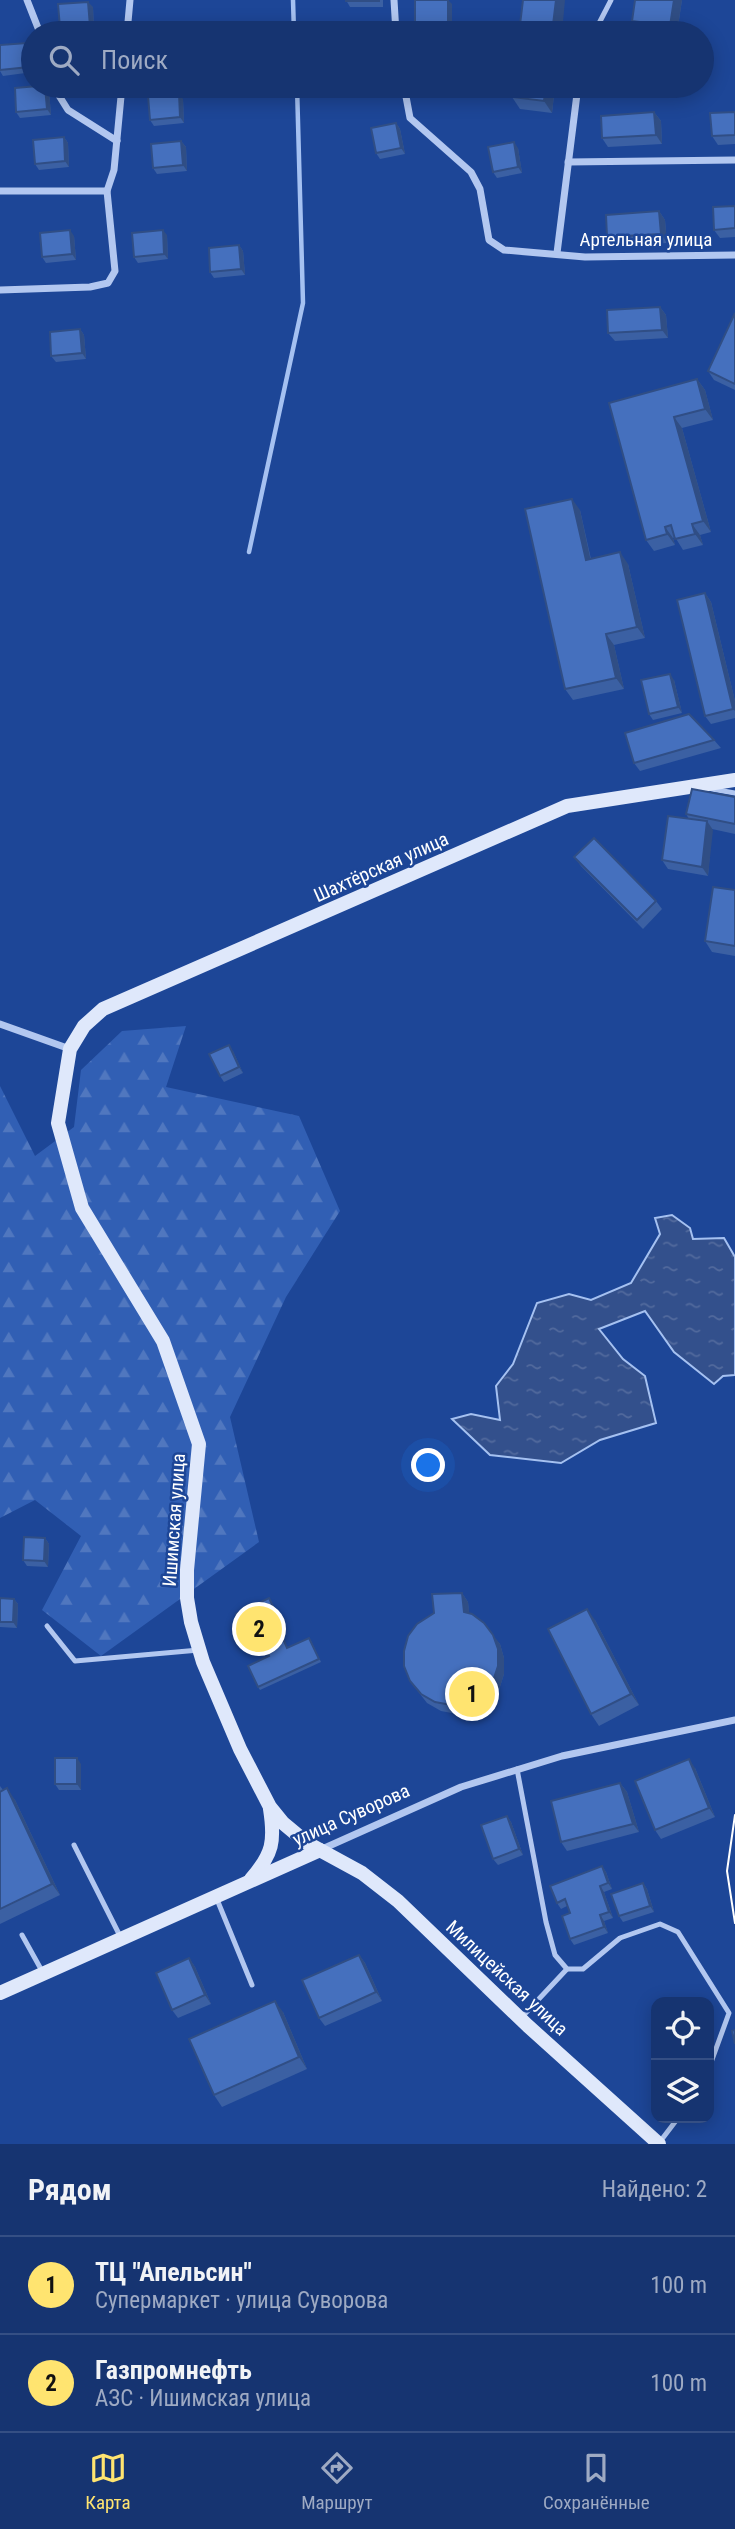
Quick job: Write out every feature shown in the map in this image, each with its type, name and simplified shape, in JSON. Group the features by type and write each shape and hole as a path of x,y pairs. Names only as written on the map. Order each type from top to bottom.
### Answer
{"main road":[{"name":"Шахтёрская улица","path":"70,1049 83,1026 103,1009 567,806 735,780"},
{"name":"Ишимская улица","path":"70,1049 58,1123 82,1208 163,1340 199,1444 187,1570 187,1598 199,1650 240,1749 270,1807 294,1833 320,1850"},
{"path":"249,1882 266,1863 272,1847 270,1807"},
{"name":"улица Суворова","path":"0,1993 320,1850"},
{"name":"Милицейская улица","path":"320,1850 362,1873 398,1901 520,2018 659,2144"}],"street":[{"path":"27,0 35,21"},
{"path":"128,21 130,0"},
{"path":"394,0 395,21"},
{"path":"61,98 68,110 117,141"},
{"path":"0,290 90,287 108,283 115,271 107,191 114,170 121,98"},
{"name":"Артельная улица","path":"406,98 410,118 471,172 480,189 489,240 504,250 585,257 735,255"},
{"path":"557,253 577,98"},
{"path":"568,162 735,160"},
{"path":"0,191 107,191"},
{"path":"0,1024 70,1049"},
{"name":"улица Суворова","path":"320,1850 461,1787 517,1769 562,1756 735,1720"}],"lane":[{"path":"600,21 611,0"},
{"path":"698,786 735,793"},
{"path":"47,1626 75,1661 199,1650"},
{"path":"517,1769 546,1922 555,1955 567,1969"},
{"path":"74,1845 122,1939"},
{"path":"216,1897 252,1985"},
{"path":"520,2018 567,1969 583,1969 620,1938 660,1924 678,1932 729,2013 712,2060"},
{"path":"22,1935 43,1974"},
{"path":"659,2144 674,2123"}],"green space":[{"path":"186,1026 166,1087 299,1116 340,1211 286,1297 230,1417 259,1542 101,1656 42,1610 81,1536 35,1500 0,1518 0,1086 35,1156 74,1127 81,1070 122,1031"}],"water":[{"path":"672,1215 690,1228 693,1239 724,1238 735,1257 735,1375 723,1376 714,1384 674,1352 645,1311 599,1329 623,1359 645,1376 656,1423 600,1440 561,1463 490,1455 452,1419 471,1414 500,1420 496,1386 513,1364 537,1303 569,1294 591,1300 631,1283 660,1234 655,1218"}],"building":[{"path":"379,0 379,1 346,1"},
{"path":"415,0 448,0 448,21 415,21"},
{"path":"523,0 556,0 553,21 520,21"},
{"path":"635,0 674,0 671,21 632,21"},
{"path":"88,2 90,21 59,21 58,4"},
{"path":"21,43 21,68 0,70 0,45"},
{"path":"15,88 21,88 21,98 46,98 47,109 16,112"},
{"path":"148,98 179,98 180,117 150,120"},
{"path":"520,98 544,98 544,101"},
{"path":"654,112 656,135 602,138 601,116"},
{"path":"735,112 735,135 712,136 710,113"},
{"path":"396,123 401,148 376,153 371,128"},
{"path":"64,137 65,161 35,164 33,140"},
{"path":"181,141 183,165 153,168 151,144"},
{"path":"514,142 518,167 493,172 488,147"},
{"path":"735,206 735,228 714,230 713,207"},
{"path":"659,211 661,234 607,237 606,215"},
{"path":"70,230 72,254 42,257 40,233"},
{"path":"163,230 164,254 134,257 132,233"},
{"path":"239,245 241,269 210,272 209,248"},
{"path":"660,307 662,330 608,333 607,310"},
{"path":"735,313 735,384 708,371"},
{"path":"80,329 82,353 51,356 50,332"},
{"path":"697,379 705,409 674,417 703,521 692,524 695,534 675,539 671,525 665,527 667,534 646,540 609,403"},
{"path":"572,499 586,560 620,552 637,627 606,634 616,678 565,689 525,509"},
{"path":"705,593 733,709 705,716 677,600"},
{"path":"670,674 678,707 649,714 641,680"},
{"path":"689,714 714,740 634,763 625,733"},
{"path":"692,789 735,797 735,824 686,814"},
{"path":"668,816 707,821 702,867 662,860"},
{"path":"594,838 656,901 637,920 574,857"},
{"path":"713,887 735,890 735,946 705,941"},
{"path":"229,1045 239,1067 220,1076 209,1054"},
{"path":"24,1537 45,1538 44,1561 23,1560"},
{"path":"462,1593 464,1612 472,1614 484,1623 493,1635 498,1649 498,1666 493,1681 482,1694 468,1702 451,1705 435,1702 421,1694 410,1681 404,1666 404,1651 408,1636 417,1624 434,1613 432,1594"},
{"path":"0,1598 14,1599 13,1622 0,1622"},
{"path":"269,1598 280,1621 276,1623 287,1648 309,1638 319,1659 258,1687 248,1666 269,1656 258,1632 247,1637 236,1614"},
{"path":"587,1609 631,1694 591,1714 548,1629"},
{"path":"55,1758 77,1758 77,1784 55,1784"},
{"path":"689,1759 709,1808 655,1830 635,1781"},
{"path":"620,1783 633,1824 561,1842 551,1801"},
{"path":"7,1788 52,1884 0,1909 0,1792"},
{"path":"507,1816 519,1849 493,1859 481,1825"},
{"path":"602,1866 608,1883 600,1886 609,1912 600,1915 604,1927 570,1939 562,1916 570,1913 565,1899 557,1903 550,1886"},
{"path":"643,1883 650,1906 619,1916 611,1894"},
{"path":"359,1955 376,1992 319,2018 302,1980"},
{"path":"189,1958 205,1995 172,2010 156,1973"},
{"path":"275,2001 299,2057 214,2095 189,2039"}],"waterway":[{"path":"293,0 294,21"},
{"path":"249,552 303,303 297,98"}],"tram line":[{"path":"735,1815 727,1871 735,1923"}],"place":[{"name":"Газпромнефть","path":"259,1629"},
{"name":"ТЦ \"Апельсин\"","path":"472,1694"}]}
